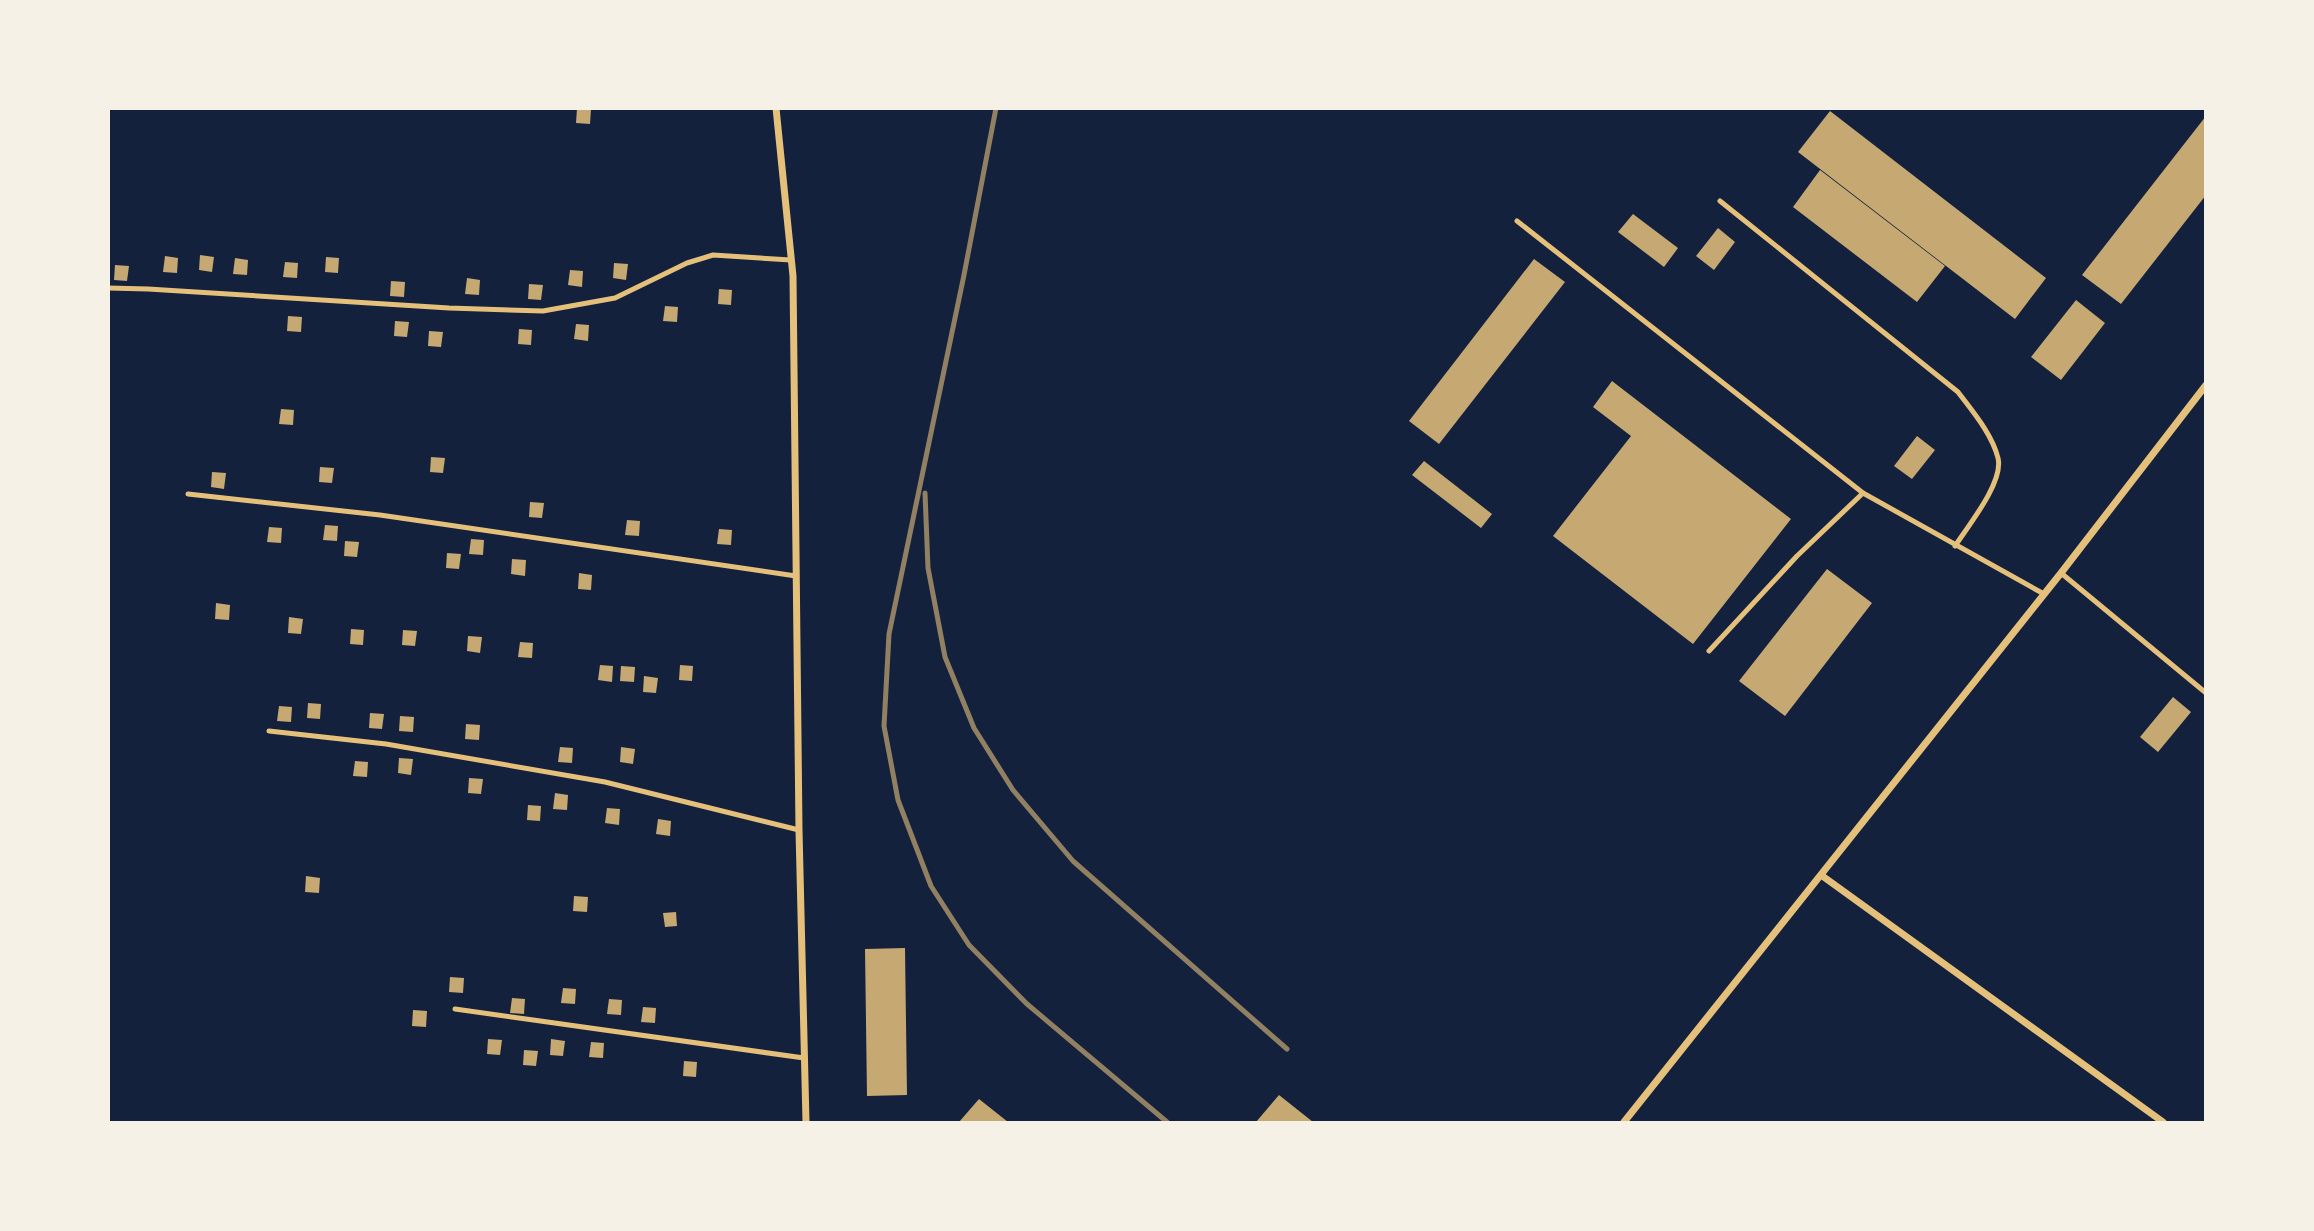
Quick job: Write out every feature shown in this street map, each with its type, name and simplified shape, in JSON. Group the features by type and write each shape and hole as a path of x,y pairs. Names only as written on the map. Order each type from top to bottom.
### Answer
{"street":[{"path":"776,108 791,260 806,1122"},
{"path":"1625,1122 2061,573 2206,385"},
{"path":"1821,875 2163,1122"}],"lane":[{"path":"1720,201 1958,392 1986,431 1999,460 1997,478 1955,546"},
{"path":"1517,221 1863,493 2044,594"},
{"path":"108,288 543,311 615,298 687,263 713,255 791,260"},
{"path":"1709,651 1797,556 1863,493"},
{"path":"188,494 380,515 796,576"},
{"path":"2061,573 2206,693"},
{"path":"269,731 386,744 604,782 799,830"},
{"path":"455,1009 804,1058"}],"building":[{"path":"577,108 591,109 590,124 576,123"},
{"path":"1830,111 2046,278 2015,319 1798,152"},
{"path":"2206,116 2206,195 2121,304 2082,275"},
{"path":"1820,170 1945,266 1917,302 1793,207"},
{"path":"1633,214 1678,248 1664,267 1618,232"},
{"path":"1718,228 1735,242 1714,270 1696,256"},
{"path":"200,255 214,257 212,272 199,270"},
{"path":"165,256 178,258 177,273 163,272"},
{"path":"326,257 339,258 338,273 325,272"},
{"path":"235,258 248,260 247,275 233,274"},
{"path":"1534,259 1565,282 1439,444 1409,421"},
{"path":"285,262 298,263 297,278 283,277"},
{"path":"614,263 628,264 626,280 613,278"},
{"path":"115,265 129,266 127,281 114,280"},
{"path":"570,270 583,271 582,287 568,285"},
{"path":"467,278 480,280 479,295 465,294"},
{"path":"391,281 405,282 404,297 390,296"},
{"path":"529,284 543,285 541,300 528,299"},
{"path":"719,289 732,290 731,305 718,304"},
{"path":"2076,300 2105,323 2061,380 2031,357"},
{"path":"665,306 678,307 677,322 663,321"},
{"path":"288,316 302,317 301,332 287,331"},
{"path":"395,321 409,322 407,337 394,336"},
{"path":"576,324 589,325 588,341 574,339"},
{"path":"519,329 532,330 531,345 518,344"},
{"path":"429,331 443,332 441,347 428,346"},
{"path":"1612,381 1791,519 1693,644 1553,536 1631,436 1593,407"},
{"path":"281,409 294,410 293,425 279,424"},
{"path":"1917,436 1935,450 1912,479 1894,466"},
{"path":"431,457 445,458 443,473 430,472"},
{"path":"1424,461 1492,514 1481,528 1412,475"},
{"path":"320,467 334,468 332,483 319,482"},
{"path":"212,472 226,473 224,489 211,487"},
{"path":"530,502 544,503 542,518 529,517"},
{"path":"627,520 640,521 639,536 625,535"},
{"path":"325,525 338,526 337,541 323,540"},
{"path":"269,527 282,528 281,543 267,542"},
{"path":"719,529 732,530 731,545 717,544"},
{"path":"471,539 484,540 483,555 469,554"},
{"path":"345,541 359,542 357,557 344,556"},
{"path":"447,553 461,554 459,569 446,568"},
{"path":"512,559 526,560 525,576 511,574"},
{"path":"1827,569 1872,603 1785,716 1739,681"},
{"path":"579,573 592,575 591,590 578,589"},
{"path":"216,603 230,605 229,620 215,619"},
{"path":"289,617 303,619 301,634 288,633"},
{"path":"351,629 364,630 363,645 350,644"},
{"path":"403,630 417,631 415,646 402,645"},
{"path":"468,636 482,637 480,653 467,651"},
{"path":"520,642 533,643 532,658 518,657"},
{"path":"600,665 613,666 612,682 598,680"},
{"path":"680,665 693,666 692,681 679,680"},
{"path":"621,666 635,667 634,682 620,681"},
{"path":"644,676 658,678 656,693 643,692"},
{"path":"2173,697 2191,712 2158,752 2140,737"},
{"path":"308,703 321,704 320,719 307,718"},
{"path":"279,706 292,707 291,722 277,721"},
{"path":"370,713 384,714 382,729 369,728"},
{"path":"400,716 414,717 413,732 399,731"},
{"path":"466,724 480,725 479,740 465,739"},
{"path":"560,747 573,748 572,763 558,762"},
{"path":"621,747 635,749 633,764 620,762"},
{"path":"399,758 413,759 411,775 398,773"},
{"path":"355,761 368,762 367,777 353,776"},
{"path":"469,778 483,779 481,794 468,793"},
{"path":"555,793 568,795 567,810 553,809"},
{"path":"528,805 541,806 540,821 527,820"},
{"path":"607,808 620,809 619,825 605,823"},
{"path":"658,819 671,821 670,836 656,834"},
{"path":"306,876 320,878 319,893 305,892"},
{"path":"574,896 588,897 587,912 573,911"},
{"path":"676,912 677,926 665,927 663,913"},
{"path":"905,948 907,1095 867,1096 865,949"},
{"path":"450,977 464,978 463,993 449,992"},
{"path":"563,988 576,989 575,1004 561,1003"},
{"path":"512,998 525,999 524,1014 510,1013"},
{"path":"609,999 622,1000 621,1015 607,1014"},
{"path":"643,1007 656,1008 655,1023 641,1022"},
{"path":"413,1010 427,1011 426,1027 412,1026"},
{"path":"488,1039 502,1040 500,1055 487,1054"},
{"path":"551,1039 565,1041 563,1056 550,1055"},
{"path":"591,1042 604,1043 603,1058 589,1057"},
{"path":"524,1050 538,1051 536,1066 523,1065"},
{"path":"684,1061 697,1062 696,1077 683,1076"},
{"path":"1279,1095 1313,1122 1256,1122"},
{"path":"979,1099 1008,1122 959,1122"}],"railway":[{"path":"996,108 889,634 884,726 898,800 931,886 969,945 1027,1004 1167,1122"},
{"path":"925,493 928,568 945,657 974,728 1013,790 1073,861 1287,1049"}]}
